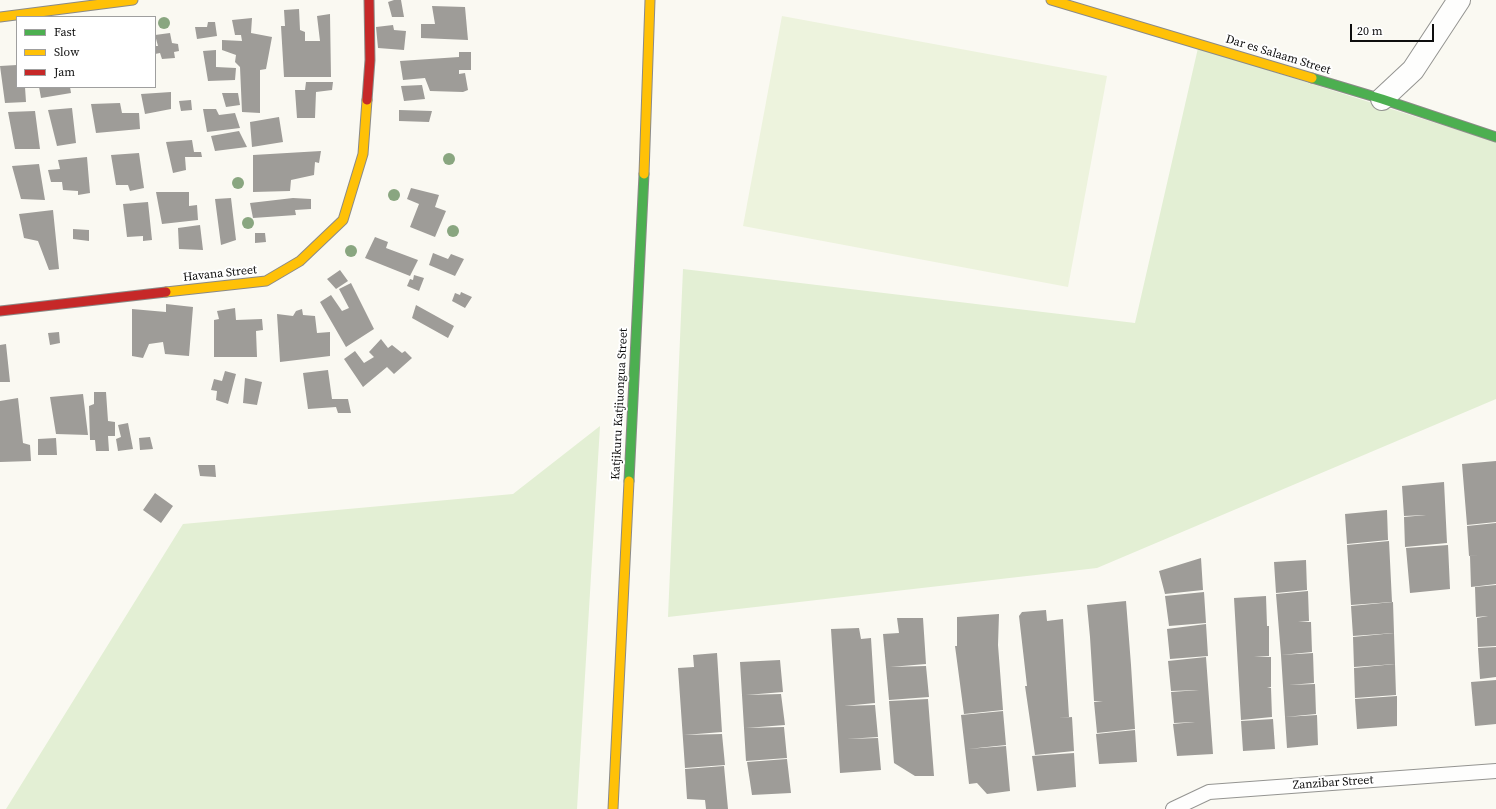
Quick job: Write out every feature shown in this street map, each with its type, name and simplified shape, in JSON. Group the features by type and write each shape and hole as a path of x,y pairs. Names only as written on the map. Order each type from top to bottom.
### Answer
{"street":[{"path":"0,17 133,0"},
{"name":"Havana Street","path":"0,311 266,281 300,261 343,220 363,154 370,60 369,0"},
{"name":"Katjikuru Katjiuongua Street","path":"613,809 646,124 650,0"},
{"name":"Dar es Salaam Street","path":"1051,0 1382,99 1496,137"},
{"path":"1382,99 1413,70 1459,0"}],"lane":[{"name":"Zanzibar Street","path":"1173,809 1209,792 1496,770"}],"green space":[{"path":"782,16 1107,76 1068,287 743,226"},
{"path":"1198,48 1496,142 1496,399 1097,568 668,617 683,269 1135,323"},
{"path":"600,426 577,809 6,809 183,524 513,494"}],"building":[{"path":"401,0 404,17 392,17 388,2"},
{"path":"432,6 465,7 468,40 421,38 421,24 435,24"},
{"path":"299,9 300,30 305,32 305,41 320,41 317,16 330,14 331,77 284,77 281,26 285,26 284,10"},
{"path":"252,18 251,33 272,37 266,69 260,70 260,113 242,112 240,67 235,62 236,55 222,50 222,40 242,41 241,35 235,35 232,20"},
{"path":"208,22 215,22 217,36 197,39 195,27 207,27"},
{"path":"393,25 394,30 406,31 404,50 378,48 376,27"},
{"path":"170,33 172,43 178,44 179,51 174,52 175,58 162,59 160,53 156,54 156,46 158,46 156,35"},
{"path":"216,50 216,67 236,68 235,80 208,81 203,51"},
{"path":"459,52 471,52 471,70 459,70 459,74 465,73 468,90 463,92 430,91 425,78 403,80 400,61 459,57"},
{"path":"16,65 16,88 25,88 26,102 5,103 0,66"},
{"path":"306,82 333,82 332,90 316,92 315,118 297,118 295,90 305,90"},
{"path":"422,85 425,99 404,101 401,86"},
{"path":"39,88 70,88 71,93 41,98"},
{"path":"171,92 171,109 145,114 141,94"},
{"path":"222,93 238,93 240,105 226,107"},
{"path":"191,100 192,110 181,111 179,101"},
{"path":"120,103 122,113 139,113 140,129 96,133 91,104"},
{"path":"72,108 76,143 57,146 48,110"},
{"path":"203,109 216,109 219,115 235,113 240,128 207,132"},
{"path":"399,110 432,111 429,122 399,121"},
{"path":"35,111 40,149 15,149 8,112"},
{"path":"279,117 283,142 252,147 250,122"},
{"path":"239,131 247,147 215,151 211,136"},
{"path":"192,140 194,152 201,152 202,157 185,157 186,170 173,173 166,142"},
{"path":"321,151 319,163 315,162 314,175 291,180 290,191 253,192 253,155"},
{"path":"139,153 144,188 130,191 128,185 116,185 111,155"},
{"path":"87,157 90,193 78,195 78,191 63,190 62,182 51,182 48,170 60,169 58,160"},
{"path":"39,164 45,200 21,199 12,166"},
{"path":"411,188 439,195 435,207 446,211 435,237 410,227 419,204 407,199"},
{"path":"156,192 189,192 189,206 197,205 198,220 162,224"},
{"path":"231,198 236,240 221,245 215,199"},
{"path":"293,198 311,199 311,209 295,210 296,215 253,218 250,203"},
{"path":"148,202 152,240 143,241 143,236 127,237 123,204"},
{"path":"53,210 59,269 49,270 38,241 24,238 19,214"},
{"path":"200,225 203,250 179,249 178,228"},
{"path":"73,229 89,230 89,241 73,239"},
{"path":"255,233 265,233 266,242 255,243"},
{"path":"375,237 388,242 386,248 418,260 410,276 365,258"},
{"path":"433,253 448,259 451,254 464,259 455,276 429,265"},
{"path":"340,270 348,281 336,289 327,279"},
{"path":"414,275 424,278 419,291 407,286 410,279 413,280"},
{"path":"351,283 374,329 346,347 320,302 331,295 342,311 349,308 339,289"},
{"path":"461,292 472,297 465,308 452,301 455,293 460,295"},
{"path":"166,304 193,307 189,356 165,354 163,342 149,344 143,358 132,356 132,309 166,312"},
{"path":"416,305 454,326 448,338 412,318"},
{"path":"235,308 236,320 262,319 263,330 256,331 257,357 214,357 214,320 219,319 217,311"},
{"path":"302,309 303,315 315,316 317,333 330,332 330,356 280,362 277,314 293,316 296,311"},
{"path":"59,332 60,343 50,345 48,333"},
{"path":"381,339 388,348 392,345 402,353 405,351 412,358 394,374 387,367 363,387 344,359 355,351 364,363 374,357 369,352"},
{"path":"6,344 10,382 0,382 0,345"},
{"path":"328,370 332,399 348,399 351,413 338,413 336,407 308,409 303,373"},
{"path":"225,371 236,374 228,404 216,400 217,391 211,390 214,379 222,381"},
{"path":"245,378 262,382 257,405 243,403"},
{"path":"94,392 106,392 108,421 115,422 115,436 108,436 109,451 96,451 95,440 90,440 89,406 94,404"},
{"path":"83,394 88,435 56,434 50,397"},
{"path":"18,398 23,443 30,445 31,461 0,462 0,401"},
{"path":"128,423 133,449 118,451 116,439 121,437 118,425"},
{"path":"150,437 153,449 140,450 139,438"},
{"path":"56,438 57,455 38,455 38,439"},
{"path":"1496,461 1496,522 1467,525 1462,464"},
{"path":"198,465 215,465 216,477 200,476"},
{"path":"1444,482 1447,543 1405,547 1404,517 1426,515 1404,516 1402,486"},
{"path":"155,493 173,506 161,523 143,510"},
{"path":"1387,510 1388,540 1347,544 1345,514"},
{"path":"1496,523 1496,584 1471,587 1470,556 1482,555 1469,556 1467,526"},
{"path":"1389,541 1392,602 1351,605 1347,545"},
{"path":"1448,545 1450,589 1410,593 1406,548"},
{"path":"1201,558 1203,590 1165,594 1159,571"},
{"path":"1306,560 1307,590 1276,593 1274,562"},
{"path":"1496,585 1496,646 1478,647 1477,618 1488,616 1476,617 1475,587"},
{"path":"1308,591 1309,621 1298,622 1311,622 1312,652 1281,655 1276,594"},
{"path":"1204,592 1206,623 1169,626 1165,596"},
{"path":"1266,596 1267,626 1269,626 1269,656 1254,657 1271,657 1271,687 1267,687 1271,688 1272,717 1241,720 1234,598"},
{"path":"1126,601 1135,729 1097,733 1094,702 1103,701 1094,701 1087,605"},
{"path":"1393,602 1394,633 1353,636 1351,606"},
{"path":"1046,610 1047,621 1063,619 1069,717 1058,718 1072,717 1074,751 1035,755 1025,686 1027,686 1019,616 1022,612"},
{"path":"999,614 998,645 1003,710 964,714 955,646 957,646 957,617"},
{"path":"897,618 923,618 926,664 890,667 926,666 929,697 889,700 883,634 899,633"},
{"path":"1206,624 1208,656 1170,659 1167,629"},
{"path":"859,628 861,639 871,638 875,703 844,706 875,705 878,737 847,739 878,738 881,770 840,773 831,629"},
{"path":"1394,633 1395,664 1354,667 1353,637"},
{"path":"1496,647 1496,677 1480,679 1478,648"},
{"path":"717,653 722,732 684,735 722,734 725,765 685,768 678,668 694,667 693,655"},
{"path":"1313,653 1314,683 1289,685 1315,684 1316,714 1285,717 1281,655"},
{"path":"1206,657 1213,754 1177,756 1173,724 1195,722 1174,723 1171,692 1199,690 1171,691 1168,661"},
{"path":"780,660 783,692 746,695 781,694 785,725 746,728 784,727 787,758 746,761 740,662"},
{"path":"1395,664 1396,695 1355,698 1354,668"},
{"path":"1496,680 1496,724 1475,726 1471,682"},
{"path":"1397,696 1397,726 1357,729 1355,699"},
{"path":"928,699 934,776 915,776 894,763 889,701"},
{"path":"1003,711 1006,745 968,749 1006,746 1010,791 987,794 977,783 969,784 961,715"},
{"path":"1317,715 1318,745 1287,748 1285,717"},
{"path":"1273,719 1275,749 1243,751 1241,721"},
{"path":"1135,730 1137,762 1099,764 1096,734"},
{"path":"1074,753 1076,787 1037,791 1032,756"},
{"path":"787,759 791,793 752,795 747,762"},
{"path":"724,766 728,809 706,809 705,800 687,799 685,769"}],"traffic: fast":[{"path":"1312,78 1382,99 1496,137"},
{"path":"629,481 644,174"}],"traffic: slow":[{"path":"0,17 133,0"},
{"path":"644,174 650,0"},
{"path":"1051,0 1312,78"},
{"path":"166,292 266,281 300,261 343,220 363,154 367,100"},
{"path":"613,809 629,481"}],"traffic: jam":[{"path":"367,100 370,60 369,0"},
{"path":"0,311 166,292"}]}
